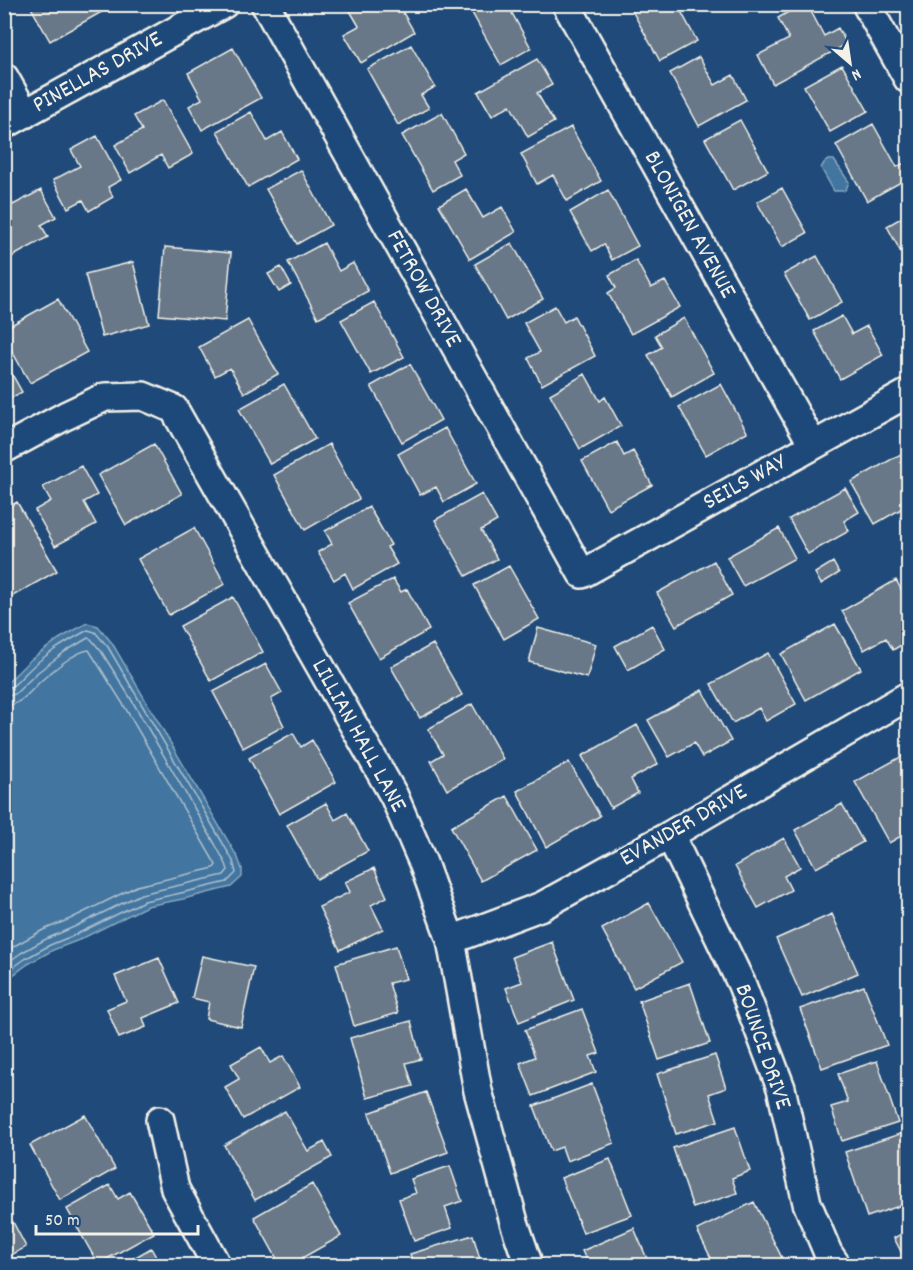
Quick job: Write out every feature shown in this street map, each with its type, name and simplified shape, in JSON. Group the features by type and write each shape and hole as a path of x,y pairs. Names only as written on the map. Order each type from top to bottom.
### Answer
{"street":[{"name":"PINELLAS DRIVE","path":"15,119 224,4"},
{"name":"FETROW DRIVE","path":"265,4 582,574"},
{"name":"BLONIGEN AVENUE","path":"566,4 813,446"},
{"path":"866,4 909,79"},
{"path":"4,77 15,119"},
{"name":"SEILS WAY","path":"582,574 909,393"},
{"name":"LILLIAN HALL LANE","path":"4,449 105,397 143,396 174,409 394,796 423,863 451,940 478,1092 514,1222 529,1266"},
{"name":"EVANDER DRIVE","path":"451,940 542,906 670,835 909,696"},
{"name":"BOUNCE DRIVE","path":"670,835 742,985 781,1088 807,1203 828,1252 837,1266"},
{"path":"160,1120 175,1189 217,1266"}],"water":[{"path":"828,160 834,160 849,182 843,191 834,191 821,168"},
{"path":"87,623 98,626 112,643 238,858 242,877 231,887 147,906 79,940 53,950 28,964 5,981 5,685 29,661 59,639"}],"building":[{"path":"29,4 104,4 107,9 50,41"},
{"path":"346,4 398,4 414,32 361,63 344,34 359,26"},
{"path":"482,4 507,4 531,48 501,65 471,11"},
{"path":"635,4 677,4 697,41 660,61 630,7"},
{"path":"802,4 807,4 824,36 838,28 847,44 773,84 758,55 789,39 778,18"},
{"path":"411,45 435,87 421,95 429,108 398,125 367,69"},
{"path":"233,48 261,98 202,130 189,106 202,99 188,73"},
{"path":"699,57 715,85 733,75 746,100 699,126 670,73"},
{"path":"537,59 552,85 537,93 554,122 528,137 510,105 492,116 478,92"},
{"path":"842,65 868,111 830,132 804,86"},
{"path":"163,100 193,154 168,168 161,155 130,173 115,145 142,130 134,116"},
{"path":"251,112 267,141 282,132 297,159 248,187 217,131"},
{"path":"442,113 464,153 452,160 460,175 433,190 402,135"},
{"path":"740,120 768,171 733,190 705,139"},
{"path":"873,124 897,167 908,161 908,178 867,201 836,145"},
{"path":"571,127 601,181 567,201 553,175 537,184 521,154"},
{"path":"97,136 121,180 108,187 113,197 89,211 83,200 68,208 53,180 80,166 71,150"},
{"path":"301,170 331,225 297,244 266,189"},
{"path":"782,188 807,233 782,247 757,202"},
{"path":"466,189 483,218 502,207 516,232 470,259 439,205"},
{"path":"5,190 13,205 41,190 56,217 41,225 48,237 8,259 4,252"},
{"path":"608,190 638,246 612,260 604,244 592,251 570,212"},
{"path":"908,214 908,258 905,260 887,226"},
{"path":"324,243 339,271 353,263 368,291 318,318 288,262"},
{"path":"512,243 543,299 506,320 475,264"},
{"path":"165,247 231,253 225,321 159,315"},
{"path":"817,256 842,302 810,320 784,274"},
{"path":"636,260 651,288 665,281 680,307 631,334 608,293 616,288 609,275"},
{"path":"133,262 149,324 102,337 85,274"},
{"path":"281,267 291,285 279,292 268,274"},
{"path":"58,299 87,352 30,383 4,337 4,329"},
{"path":"374,302 404,357 371,374 341,320"},
{"path":"555,306 564,322 574,316 595,356 542,385 528,358 540,352 524,323"},
{"path":"842,316 852,334 867,326 883,355 840,379 814,331"},
{"path":"684,318 714,373 672,397 648,355 662,347 655,335"},
{"path":"248,320 278,374 244,393 230,368 215,376 199,347"},
{"path":"4,360 22,392 4,402"},
{"path":"410,364 441,420 402,442 371,386"},
{"path":"585,374 600,401 605,397 621,426 580,449 550,394"},
{"path":"284,384 315,439 270,464 239,409"},
{"path":"721,384 747,432 706,455 679,407"},
{"path":"445,428 476,484 444,502 436,487 420,495 398,454"},
{"path":"617,442 624,456 633,451 652,485 608,509 582,461"},
{"path":"154,444 182,494 126,525 98,475"},
{"path":"329,444 359,499 305,530 274,475"},
{"path":"908,450 908,505 875,524 851,482"},
{"path":"81,466 97,495 84,502 96,524 55,546 35,510 51,501 43,487"},
{"path":"845,488 859,512 844,521 849,531 808,554 789,519"},
{"path":"482,494 497,521 481,530 497,559 466,576 435,520"},
{"path":"17,502 57,571 4,601 4,509"},
{"path":"369,507 391,545 387,547 397,564 353,589 345,573 334,580 318,552 332,544 325,531"},
{"path":"194,528 225,584 169,615 138,559"},
{"path":"779,528 795,558 743,586 727,557"},
{"path":"714,561 732,595 676,626 657,593"},
{"path":"833,562 839,573 821,584 815,573"},
{"path":"509,566 539,619 504,639 474,585"},
{"path":"393,579 401,592 407,589 429,630 379,658 348,603"},
{"path":"896,580 908,602 908,641 893,650 886,638 864,650 842,611"},
{"path":"233,597 263,652 211,681 180,626"},
{"path":"835,624 861,669 806,700 781,654"},
{"path":"652,625 665,649 628,670 615,646"},
{"path":"538,628 596,644 587,678 529,662"},
{"path":"433,644 462,695 420,718 391,667"},
{"path":"768,653 796,704 766,721 759,708 733,723 711,684"},
{"path":"266,664 282,693 271,699 284,726 243,748 213,692"},
{"path":"702,690 731,741 702,757 694,743 669,757 648,720"},
{"path":"472,704 503,759 447,790 431,761 443,754 428,729"},
{"path":"637,725 658,764 631,779 638,793 611,808 582,756"},
{"path":"293,733 301,747 312,740 336,782 279,814 249,758"},
{"path":"908,753 908,832 889,843 855,782"},
{"path":"569,762 600,816 546,847 517,791"},
{"path":"507,796 537,850 481,881 451,827"},
{"path":"326,803 335,820 347,813 368,851 317,879 287,825"},
{"path":"842,804 863,842 816,868 795,830"},
{"path":"784,838 800,867 784,876 791,890 758,908 735,866"},
{"path":"374,868 387,897 371,905 383,929 340,950 319,907 350,892 345,882"},
{"path":"649,903 682,962 634,988 602,929"},
{"path":"832,914 858,973 802,997 776,939"},
{"path":"552,942 574,1000 519,1022 506,988 522,982 512,957"},
{"path":"396,946 406,979 389,983 398,1013 354,1026 336,964"},
{"path":"202,956 254,967 241,1027 206,1019 209,1002 192,998"},
{"path":"159,958 179,1003 143,1018 146,1027 119,1038 107,1009 126,1001 115,976"},
{"path":"690,983 710,1043 659,1060 639,1001"},
{"path":"864,986 887,1045 822,1068 800,1009"},
{"path":"582,1009 599,1053 590,1056 596,1072 533,1096 520,1063 535,1057 525,1030"},
{"path":"411,1021 421,1059 406,1063 413,1086 367,1098 350,1038"},
{"path":"261,1047 270,1063 283,1056 300,1087 243,1119 225,1087 239,1079 231,1064"},
{"path":"715,1055 726,1088 709,1094 718,1121 676,1134 657,1074"},
{"path":"877,1061 898,1123 842,1141 831,1107 848,1102 838,1074"},
{"path":"592,1084 614,1143 567,1161 562,1147 551,1151 534,1106"},
{"path":"426,1092 448,1152 390,1173 369,1113"},
{"path":"285,1111 308,1151 324,1142 332,1157 255,1200 224,1145"},
{"path":"85,1115 115,1169 60,1200 30,1145"},
{"path":"735,1127 750,1171 732,1178 737,1193 693,1208 673,1148"},
{"path":"906,1132 908,1139 908,1203 867,1217 845,1152"},
{"path":"610,1159 632,1215 583,1233 561,1178"},
{"path":"450,1166 462,1201 445,1207 452,1228 414,1241 399,1199 416,1193 411,1179"},
{"path":"312,1184 341,1236 288,1266 281,1266 254,1217"},
{"path":"110,1185 118,1199 130,1192 154,1233 98,1264 67,1209"},
{"path":"754,1202 782,1258 767,1266 715,1266 697,1230"},
{"path":"13,1222 26,1247 4,1259 4,1226"},
{"path":"634,1228 650,1266 589,1266 582,1251"},
{"path":"908,1230 908,1265 894,1238"},
{"path":"473,1235 482,1266 414,1266 410,1254"},
{"path":"151,1248 161,1266 120,1266"}]}
